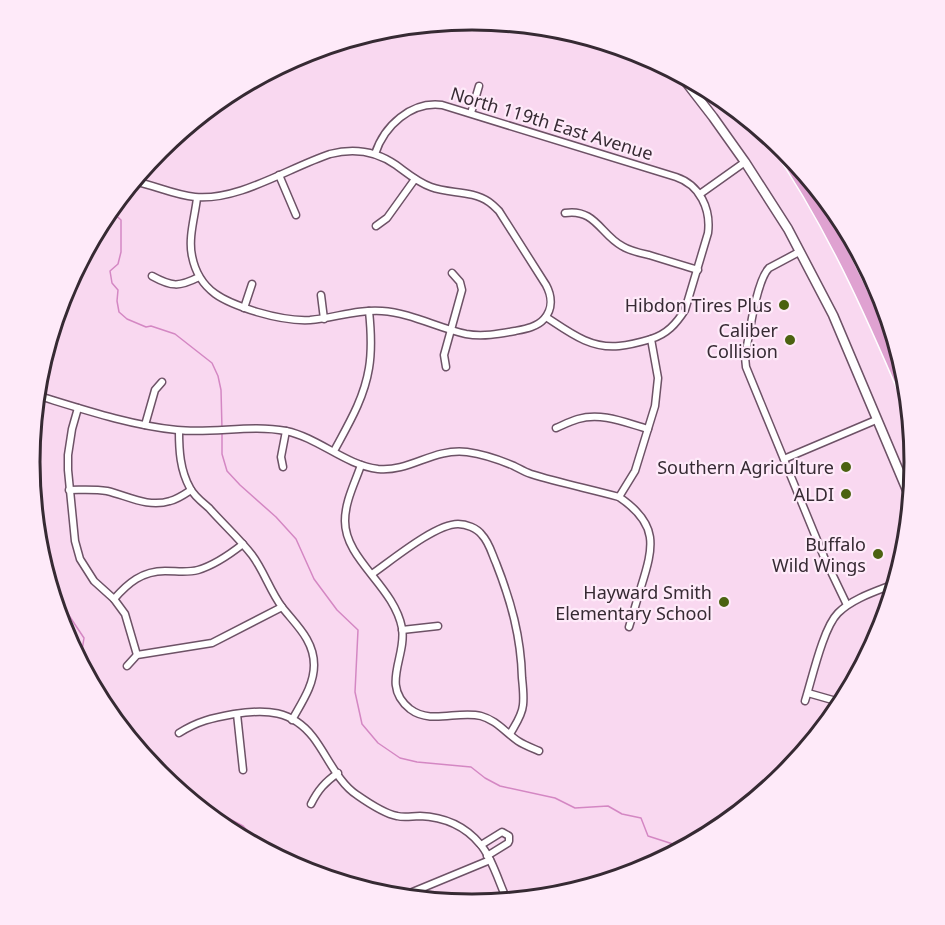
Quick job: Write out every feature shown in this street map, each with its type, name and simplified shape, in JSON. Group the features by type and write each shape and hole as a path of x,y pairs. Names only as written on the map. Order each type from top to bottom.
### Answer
{"highway":[{"path":"802,181 850,268 893,363"}],"street":[{"path":"471,113 479,86"},
{"path":"692,90 745,162 788,229 833,315 904,484"},
{"name":"North 119th East Avenue","path":"375,154 390,128 408,112 427,104 442,105 676,177 700,194"},
{"path":"142,183 197,198 207,198 230,195 320,157 339,152 356,151 375,154 391,161 414,179 432,188 489,201 499,211 550,292 551,304 542,321 529,328 495,335 472,335 383,311 307,320 283,318 244,308 213,293 194,266 191,249 197,198"},
{"path":"546,317 574,336 600,346 620,346 651,339 665,333 678,321 684,310 708,233 707,209 700,194 745,162"},
{"path":"279,175 296,215"},
{"path":"376,226 387,218 414,179"},
{"path":"565,213 571,212 593,219 615,241 627,249 698,270"},
{"path":"799,252 765,272 757,298 745,357 746,367 824,557 847,605"},
{"path":"446,367 444,355 462,290 460,282 452,273"},
{"path":"152,276 165,284 171,284 185,283 199,276"},
{"path":"244,308 252,284"},
{"path":"321,295 324,319"},
{"path":"334,452 354,414 368,376 369,311"},
{"path":"619,497 635,471 655,406 658,389 657,368 651,339"},
{"path":"145,425 155,390 162,382"},
{"path":"45,398 145,425 179,431 269,429 286,431 311,439 361,465 378,469 405,466 441,453 465,452 514,466 529,473 619,497 637,512 645,523 650,537 650,557 629,627"},
{"path":"78,408 68,454 73,532 80,559 94,581 114,599 128,622 138,655"},
{"path":"556,428 580,418 592,417 611,419 648,429"},
{"path":"784,459 876,420"},
{"path":"179,431 181,464 191,490 254,558 282,607 306,636 312,651 314,659 312,681 292,720"},
{"path":"283,467 281,457 286,431"},
{"path":"361,465 348,500 345,523 353,550 393,604 402,630 395,684 401,699 409,708 424,716 478,715 494,721 518,741 538,751"},
{"path":"69,490 106,491 154,504 170,501 191,490"},
{"path":"372,574 440,529 458,524 475,529 482,534 504,584 519,634 523,704 510,734"},
{"path":"114,599 136,578 156,572 187,572 198,569 222,559 243,544"},
{"path":"806,701 826,634 836,615 847,605 886,588"},
{"path":"127,666 138,655 212,643 282,607"},
{"path":"402,630 438,626"},
{"path":"808,693 834,700"},
{"path":"179,733 201,721 237,714 267,711 292,720 312,736 350,790 356,795 389,814 445,820 466,831 481,845 504,894"},
{"path":"237,714 243,770"},
{"path":"311,804 324,783 338,773"},
{"path":"414,891 488,858 508,843 509,836 502,832 481,845"}],"waterway":[{"path":"117,216 121,220 121,252 118,264 110,271 112,283 118,290 119,312 127,319 146,327 151,326 175,334 212,363 221,390 222,429"},
{"path":"222,434 222,454 227,471 296,539 314,579 337,610 358,630 355,692 362,724 378,743 400,758 417,762 471,767 500,786 555,798 575,808 608,806 622,814 641,818 648,836 675,845"},
{"path":"67,613 84,638 82,648"},
{"path":"222,815 243,826 249,833"}],"place":[{"name":"Hibdon Tires Plus","path":"784,305"},
{"name":"Caliber Collision","path":"790,340"},
{"name":"Southern Agriculture","path":"846,467"},
{"name":"ALDI","path":"846,494"},
{"name":"Buffalo Wild Wings","path":"878,554"},
{"name":"Hayward Smith Elementary School","path":"724,602"}]}
